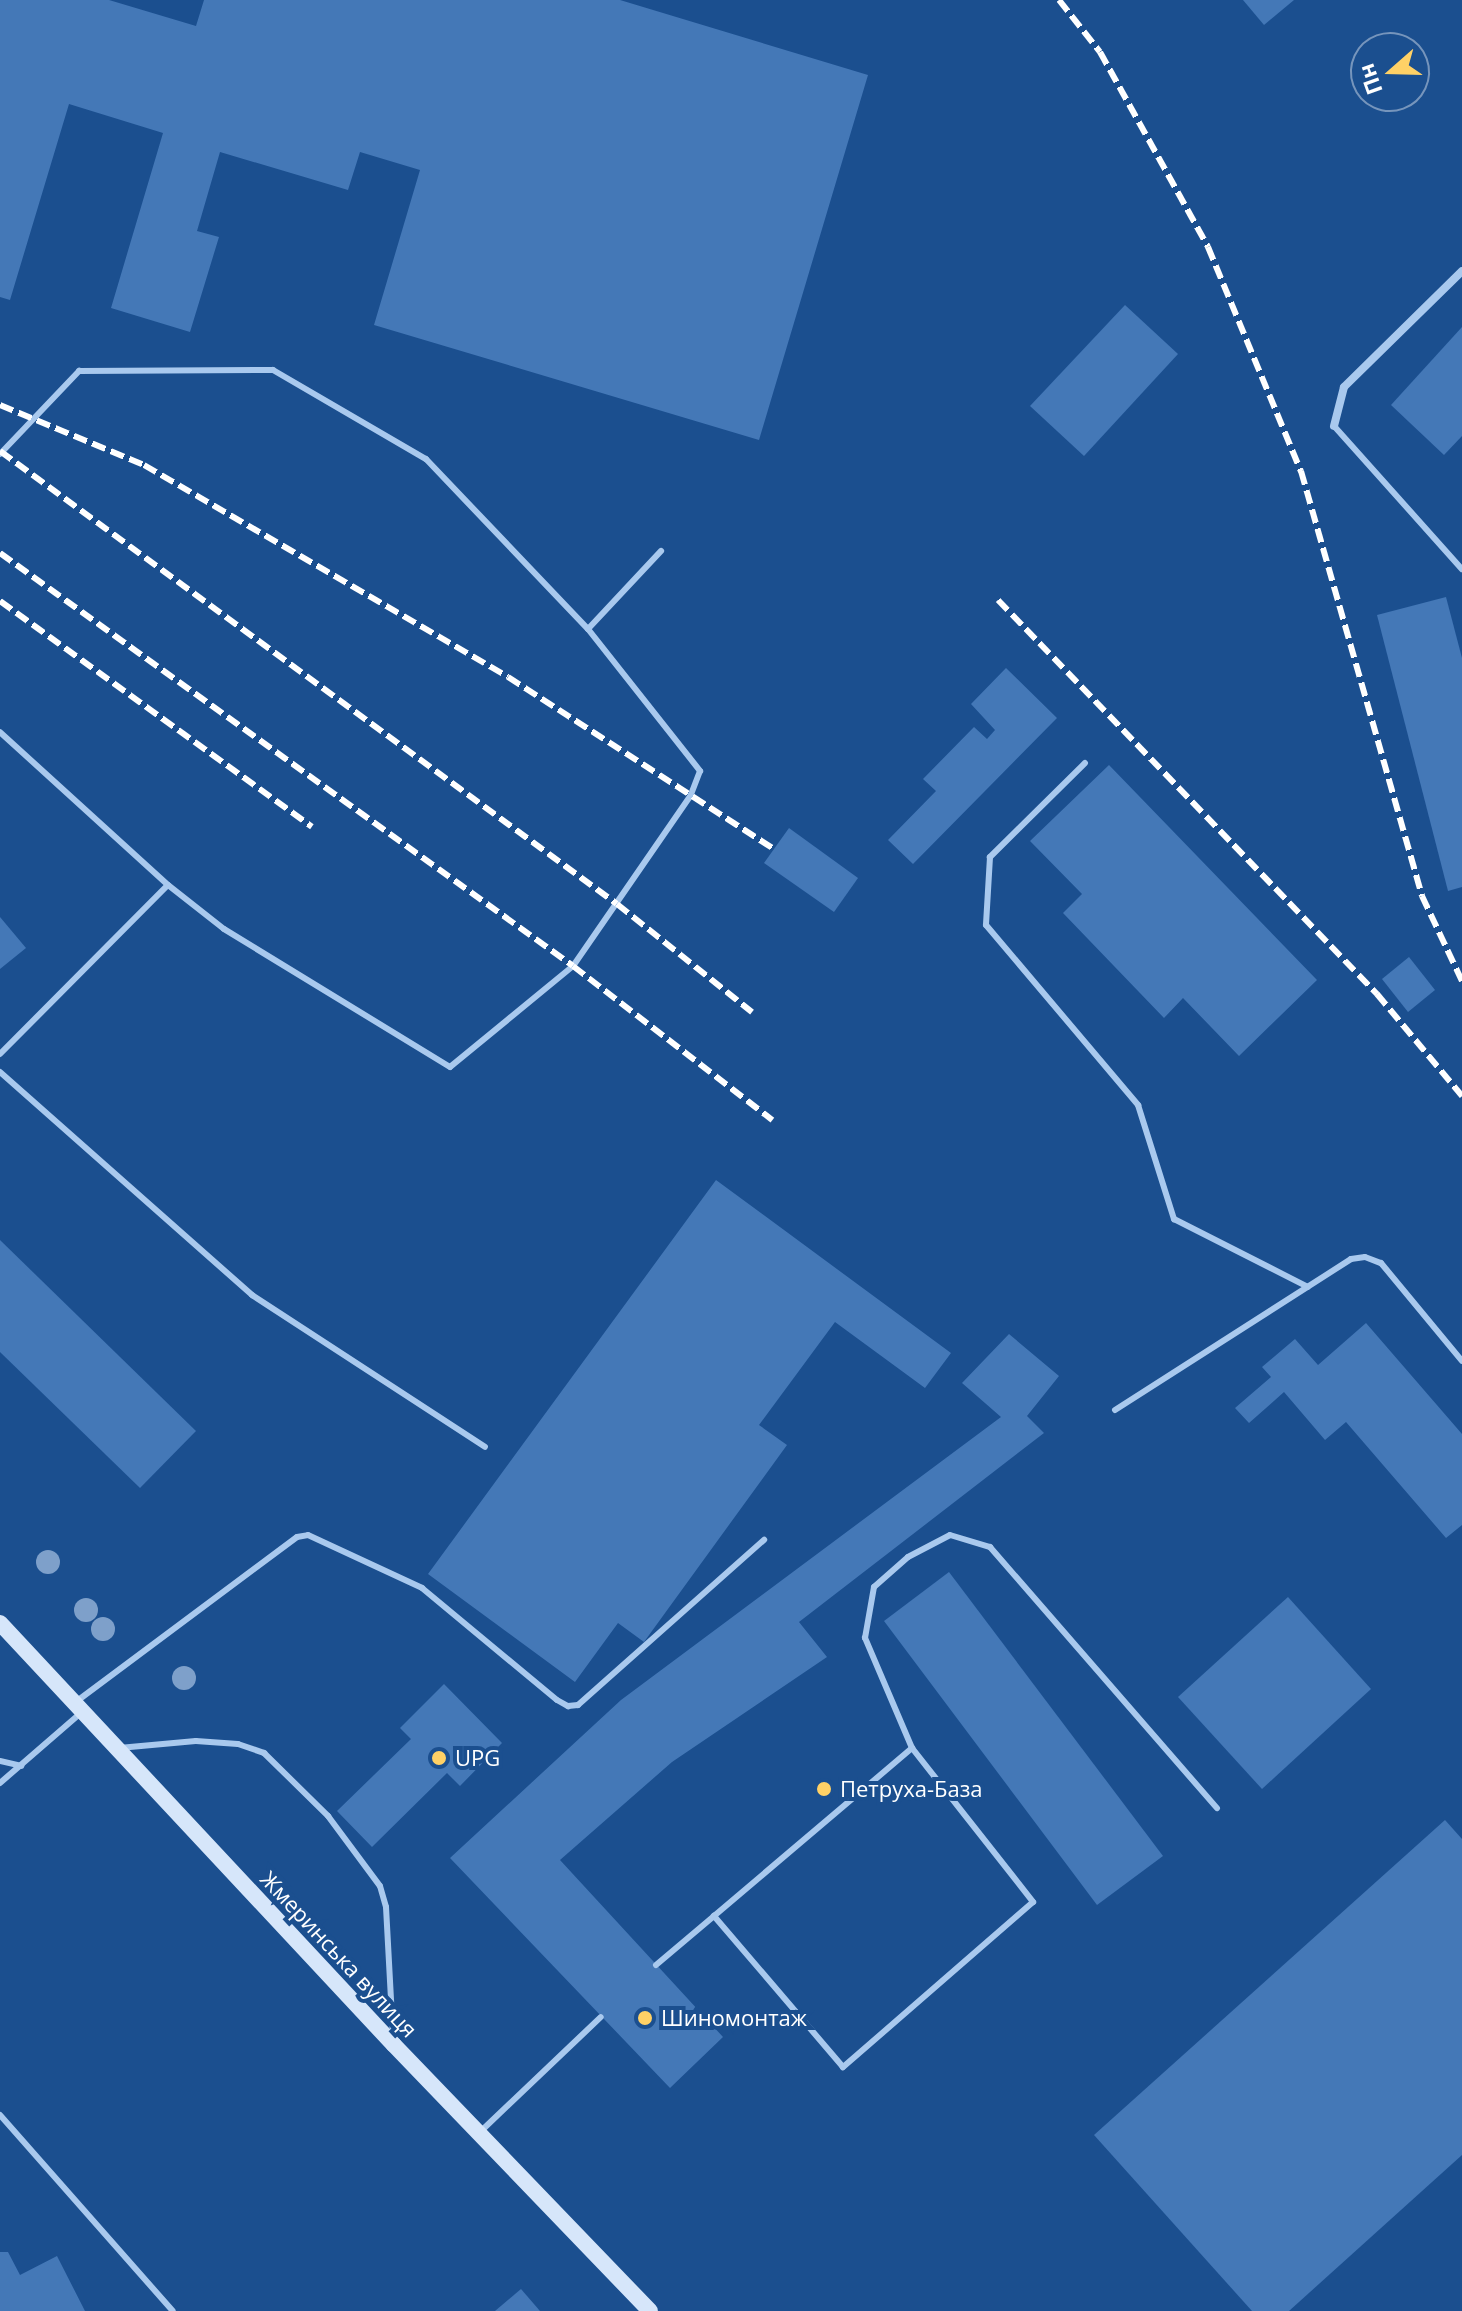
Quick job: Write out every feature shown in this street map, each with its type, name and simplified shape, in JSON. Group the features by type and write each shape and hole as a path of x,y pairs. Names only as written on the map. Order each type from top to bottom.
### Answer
{"main road":[{"name":"Жмеринська вулиця","path":"0,1623 394,2045 650,2311"}],"street":[{"path":"1334,426 1344,387 1462,271"}],"lane":[{"path":"0,454 79,371 273,370 426,459 588,629 700,771 691,795 573,966 450,1067 224,929 168,885 0,732"},
{"path":"1334,426 1462,569"},
{"path":"588,629 661,551"},
{"path":"1085,763 990,857 986,925 1138,1105 1174,1219 1308,1287"},
{"path":"0,1054 168,885"},
{"path":"0,1072 252,1295 485,1447"},
{"path":"1115,1410 1351,1259 1365,1257 1381,1263 1462,1361"},
{"path":"0,1783 21,1766 78,1707 297,1537 308,1535 422,1588 568,1706 578,1705 764,1540"},
{"path":"714,1916 843,2067 1033,1902 912,1748 865,1638 874,1587 908,1557 950,1535 990,1547 1217,1808"},
{"path":"116,1748 196,1741 238,1744 264,1753 328,1816 380,1886 386,1907 394,2045"},
{"path":"656,1965 912,1748"},
{"path":"0,1761 21,1766"},
{"path":"479,2133 601,2017"},
{"path":"0,2115 173,2311"}],"building":[{"path":"0,0 109,0 196,26 204,0 620,0 868,75 759,440 374,325 420,170 360,152 348,190 220,152 197,231 219,237 190,332 111,308 163,133 69,104 10,300 0,297"},
{"path":"1243,0 1294,0 1264,25"},
{"path":"1125,305 1178,354 1084,456 1030,406"},
{"path":"1462,327 1462,436 1444,455 1391,405"},
{"path":"1446,597 1462,658 1462,887 1448,891 1377,615"},
{"path":"1006,668 1057,718 913,864 888,840 936,791 923,779 974,727 987,739 995,730 971,704"},
{"path":"1109,765 1317,980 1239,1056 1183,998 1164,1018 1063,913 1082,894 1030,841"},
{"path":"789,828 858,878 834,912 764,863"},
{"path":"0,917 26,948 0,969"},
{"path":"1409,957 1435,990 1408,1012 1382,979"},
{"path":"716,1180 951,1353 925,1388 835,1322 759,1425 787,1445 644,1642 618,1623 575,1682 428,1574"},
{"path":"0,1240 196,1431 140,1488 0,1352"},
{"path":"1366,1323 1462,1434 1462,1525 1446,1538 1346,1422 1325,1440 1284,1392 1249,1423 1235,1408 1271,1377 1262,1367 1295,1339 1318,1365"},
{"path":"1009,1334 1059,1376 1027,1416 1044,1433 799,1622 827,1657 672,1762 560,1860 723,2037 670,2088 450,1858 621,1700 1001,1417 962,1383"},
{"path":"949,1572 1163,1856 1097,1905 884,1621"},
{"path":"1288,1597 1371,1689 1262,1789 1178,1697"},
{"name":"UPG","path":"444,1684 502,1743 460,1786 447,1773 372,1847 337,1811 411,1739 400,1728"},
{"path":"1445,1820 1462,1839 1462,2155 1289,2311 1252,2311 1094,2135"},
{"path":"0,2252 8,2252 20,2275 57,2256 85,2311 0,2311"},
{"path":"521,2289 540,2311 495,2311"}],"railway":[{"path":"1059,0 1100,52 1208,247 1301,471 1422,896 1462,981"},
{"path":"0,405 144,465 508,677 772,848"},
{"path":"0,451 617,904 752,1012"},
{"path":"0,553 573,966 772,1120"},
{"path":"998,600 1377,994 1462,1096"},
{"path":"0,601 312,827"}],"place":[{"name":"UPG","path":"439,1758"},
{"name":"Петруха-База","path":"824,1789"},
{"name":"Шиномонтаж","path":"645,2018"}]}
